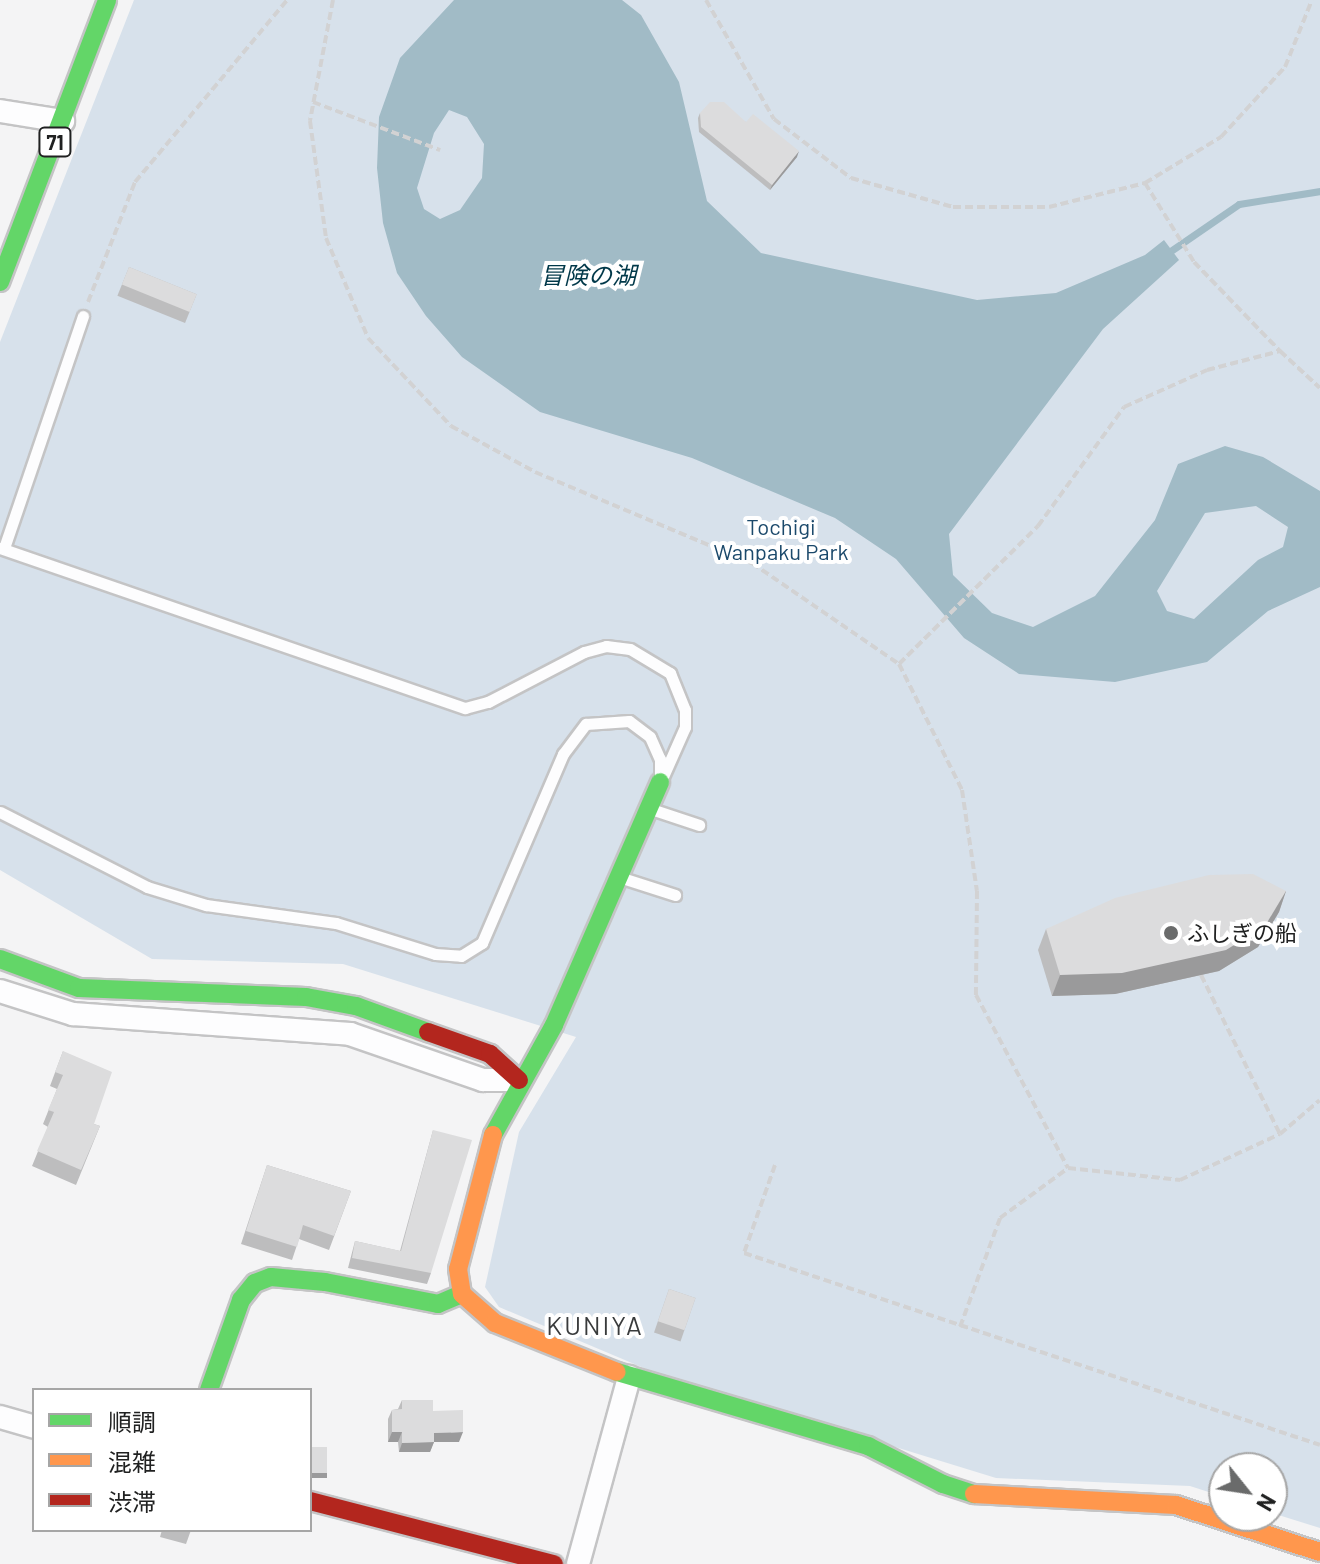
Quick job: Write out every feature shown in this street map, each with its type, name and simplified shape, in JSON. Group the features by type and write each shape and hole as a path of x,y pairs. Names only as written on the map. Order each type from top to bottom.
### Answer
{"street":[{"name":"71","path":"0,282 107,0"},
{"path":"0,111 63,121"},
{"path":"660,782 554,1025 519,1080 495,1127 458,1269 462,1294 495,1323 629,1377 868,1446 943,1484 979,1495 1176,1505 1320,1552"},
{"path":"0,959 79,988 306,997 356,1006 490,1054 519,1080"},
{"path":"0,991 73,1014 350,1034 483,1080 519,1080"},
{"path":"210,1388 241,1300 255,1283 271,1277 325,1282 438,1304 462,1294"},
{"path":"578,1564 629,1377"},
{"path":"0,1417 32,1426"},
{"path":"312,1502 554,1564"}],"lane":[{"path":"83,316 2,548 465,708 488,702 584,652 606,646 630,649 670,673 685,710 685,727 660,782"},
{"path":"0,812 147,887 206,905 336,923 435,954 461,956 482,943 563,754 586,724 629,721 650,737 660,759 660,782"},
{"path":"648,808 699,825"},
{"path":"619,877 675,895"}],"path":[{"path":"83,316 135,182 287,0"},
{"path":"333,0 310,121 326,238 368,338 451,426 535,472 752,563 899,664 962,790 977,891 976,995 1068,1168"},
{"path":"706,0 774,119 851,178 953,207 1049,207 1145,183 1221,137 1285,67 1312,0"},
{"path":"313,102 440,150"},
{"path":"1145,183 1194,262 1320,388"},
{"path":"899,664 1038,526 1124,407 1207,370 1280,351"},
{"path":"1201,975 1280,1134"},
{"path":"960,1327 1000,1218 1068,1168 1180,1180 1280,1134 1320,1100"},
{"path":"775,1165 744,1253 1320,1445"}],"green space":[{"name":"Tochigi Wanpaku Park","path":"134,0 1320,0 1320,1528 1288,1518 1288,1452 1208,1452 1208,1492 1190,1486 996,1478 658,1374 499,1307 485,1287 519,1132 576,1037 343,964 152,959 0,870 0,342"}],"water":[{"name":"冒険の湖","path":"454,0 622,0 641,15 679,82 707,201 761,253 977,300 1056,293 1145,255 1164,240 1179,260 1103,329 949,534 953,575 992,613 1033,627 1095,596 1155,520 1178,464 1225,446 1263,457 1320,491 1320,587 1268,611 1207,662 1115,682 1019,674 964,638 896,559 835,518 692,458 540,412 462,357 426,316 397,273 383,223 377,168 379,117 400,58","holes":["449,110 467,117 484,144 482,178 460,210 440,219 424,209 417,188 434,133","1256,506 1288,527 1283,547 1258,560 1194,619 1167,611 1157,591 1205,513"]}],"building":[{"path":"710,102 724,102 746,122 753,114 799,151 772,185 701,127 700,113"},
{"path":"129,267 197,294 190,312 122,285"},
{"name":"ふしぎの船","path":"1253,874 1286,891 1265,926 1226,950 1122,973 1060,975 1046,929 1115,898 1209,875"},
{"path":"63,1051 112,1072 94,1124 100,1126 81,1170 37,1151 54,1112 48,1110 63,1075 55,1072"},
{"path":"433,1130 472,1140 431,1273 352,1258 355,1241 401,1251"},
{"path":"267,1165 351,1191 334,1236 303,1225 297,1247 246,1231"},
{"path":"669,1289 695,1298 684,1330 658,1321"},
{"path":"402,1400 433,1400 433,1411 463,1410 463,1432 434,1433 434,1442 402,1443 402,1432 392,1432 392,1410 402,1409"},
{"path":"312,1447 327,1447 327,1473 312,1473"}],"waterway":[{"path":"1172,250 1239,204 1320,191"}],"traffic: fast":[{"path":"0,282 107,0"},
{"path":"493,1135 554,1025 660,782"},
{"path":"0,959 79,988 306,997 356,1006 428,1032"},
{"path":"210,1388 241,1300 255,1283 271,1277 325,1282 438,1304 462,1294"},
{"path":"617,1372 868,1446 943,1484 974,1494"}],"traffic: slow":[{"path":"493,1135 458,1269 462,1294 495,1323 617,1372"},
{"path":"974,1494 1176,1505 1320,1552"}],"traffic: jam":[{"path":"428,1032 490,1054 519,1080"},
{"path":"312,1502 554,1564"}],"place":[{"name":"ふしぎの船","path":"1171,933"}],"district":[{"name":"KUNIYA","path":"595,1325"}]}
